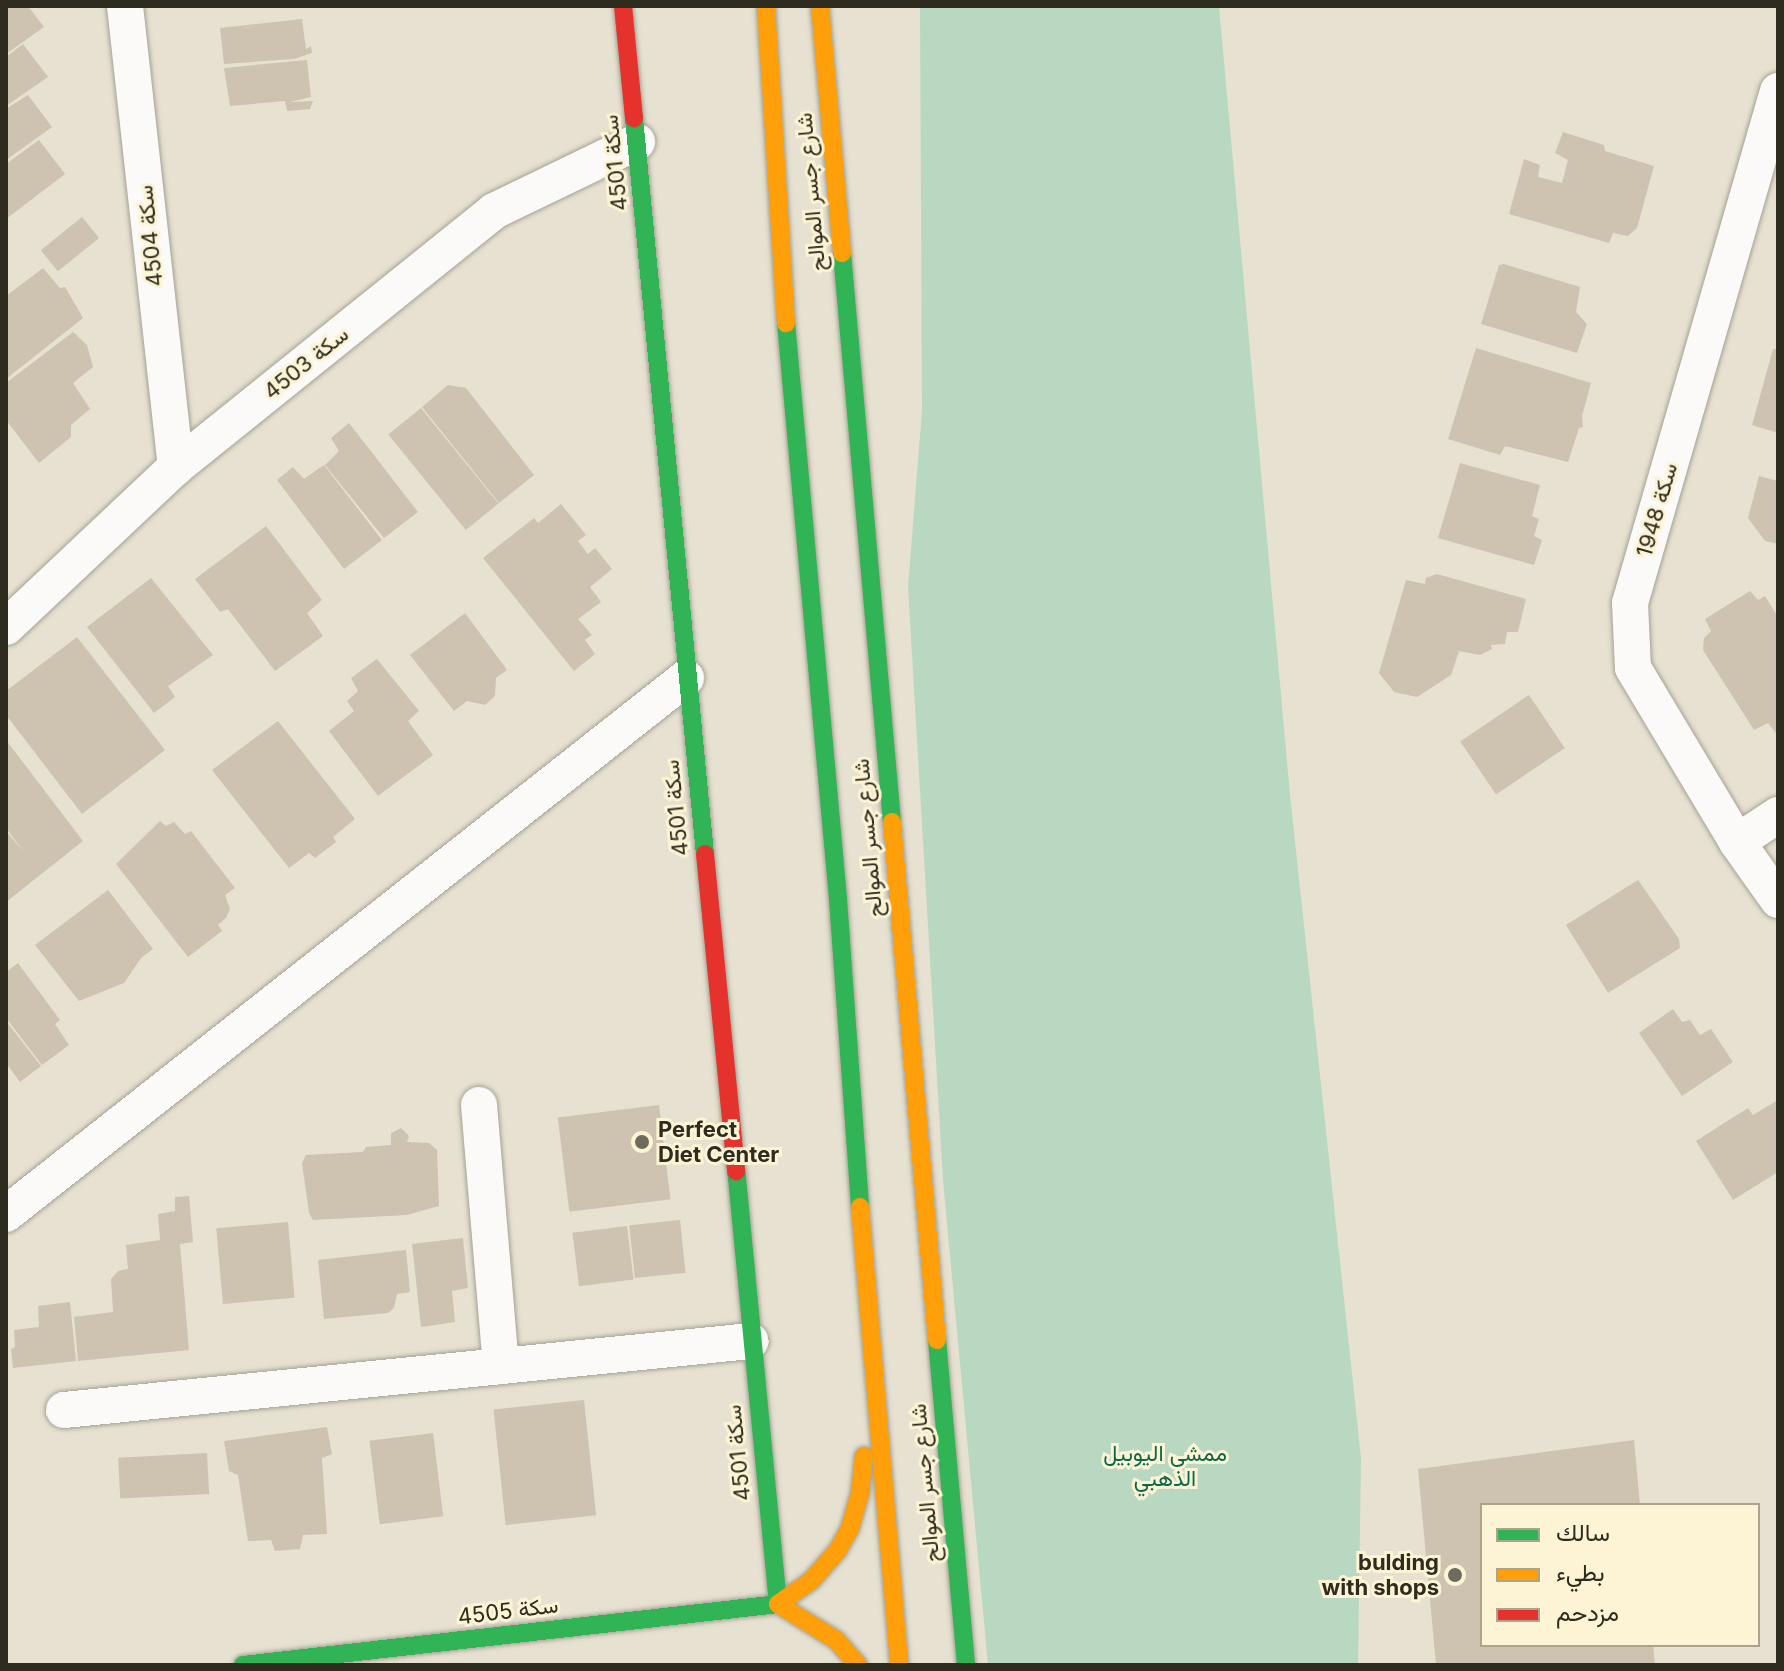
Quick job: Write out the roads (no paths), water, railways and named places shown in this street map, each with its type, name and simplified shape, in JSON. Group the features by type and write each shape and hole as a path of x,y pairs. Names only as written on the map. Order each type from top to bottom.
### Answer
{"main road":[{"name":"سكة 4501","path":"623,6 778,1604"},
{"name":"شارع جسر الموالح","path":"766,6 785,309 838,899 872,1371 899,1665"},
{"name":"شارع جسر الموالح","path":"820,6 966,1665"},
{"path":"858,1665 836,1640 778,1604 811,1581 838,1550 850,1528 860,1493 872,1371"},
{"name":"سكة 4505","path":"243,1665 339,1660 778,1604"}],"street":[{"name":"سكة 4504","path":"125,6 176,467"},
{"name":"سكة 1948","path":"1778,91 1630,603 1633,668 1737,842 1778,900"},
{"name":"سكة 4503","path":"6,627 176,467 494,211 637,142"},
{"path":"6,1214 686,678"},
{"path":"1737,842 1778,815"},
{"path":"479,1105 501,1366"},
{"path":"64,1410 751,1341"}],"place":[{"name":"Perfect Diet Center","path":"642,1142"},
{"name":"bulding with shops","path":"1455,1575"}],"park label":[{"name":"ممشى اليوبيل الذهبي","path":"1165,1466"}]}
